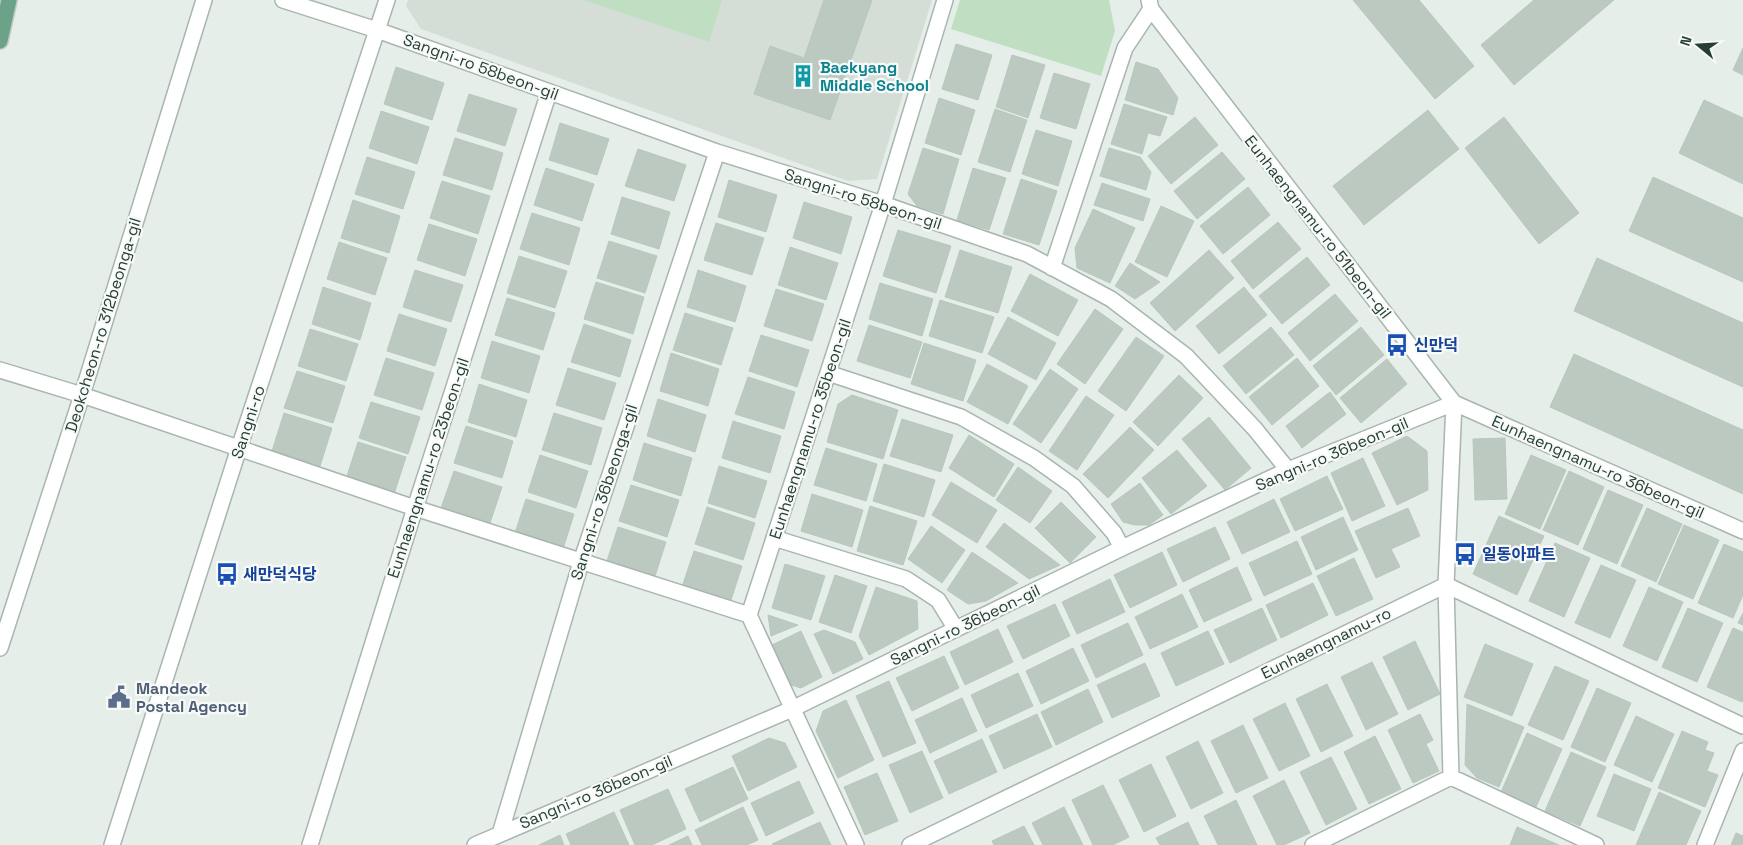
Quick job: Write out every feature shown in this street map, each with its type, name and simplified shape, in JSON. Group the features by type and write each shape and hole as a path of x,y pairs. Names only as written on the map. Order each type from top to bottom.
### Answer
{"main road":[{"path":"0,41 9,0"}],"street":[{"name":"Deokcheon-ro 312beonga-gil","path":"0,648 82,395 204,0"},
{"name":"Sangni-ro 58beon-gil","path":"283,0 377,30 717,152 882,204 1028,254 1111,298 1186,356 1254,429 1288,470"},
{"name":"Sangni-ro","path":"112,845 239,448 387,0"},
{"name":"Eunhaengnamu-ro 35beon-gil","path":"749,615 882,204 945,0"},
{"path":"1052,268 1125,48 1150,5"},
{"name":"Eunhaengnamu-ro 51beon-gil","path":"1150,5 1454,403"},
{"name":"Eunhaengnamu-ro 23beon-gil","path":"310,845 414,508 549,92"},
{"name":"Sangni-ro 36beonga-gil","path":"500,834 581,562 717,152"},
{"path":"0,370 82,395 414,508 749,615 856,845"},
{"path":"828,373 961,417 1034,458 1073,486 1114,533 1122,548"},
{"path":"1451,777 1446,585 1454,403"},
{"name":"Sangni-ro 36beon-gil","path":"475,845 792,709 1122,548 1288,470 1454,403"},
{"name":"Eunhaengnamu-ro 36beon-gil","path":"1454,403 1743,531"},
{"path":"774,538 906,579 938,600 956,629"},
{"path":"1446,585 1743,726"},
{"name":"Eunhaengnamu-ro","path":"910,845 1446,585"},
{"path":"1705,845 1743,751"},
{"path":"1313,845 1451,777"},
{"path":"1451,777 1596,845"}],"shaded area":[{"path":"408,0 932,0 877,179 848,181 421,29 406,6"}],"green space":[{"path":"583,0 722,0 709,42"},
{"path":"960,0 1109,0 1115,31 1101,76 951,29"}],"building":[{"name":"Baekyang Middle School","path":"824,0 872,0 830,120 754,94 770,46 804,58"},
{"path":"1353,0 1419,0 1474,66 1435,99"},
{"path":"1534,0 1614,0 1514,85 1481,45"},
{"path":"956,44 992,55 978,100 942,89"},
{"path":"1743,48 1743,75 1733,70"},
{"path":"1012,55 1045,65 1028,118 996,107"},
{"path":"1136,62 1158,69 1178,98 1173,115 1125,100"},
{"path":"396,67 444,83 432,120 384,104"},
{"path":"1054,73 1090,84 1076,129 1040,118"},
{"path":"469,94 517,109 505,146 457,131"},
{"path":"939,98 975,110 961,155 925,143"},
{"path":"1704,100 1743,118 1743,184 1679,153"},
{"path":"1124,104 1167,117 1160,136 1148,133 1142,154 1111,144"},
{"path":"995,109 1027,120 1010,172 978,162"},
{"path":"1428,110 1459,149 1364,225 1333,186"},
{"path":"381,111 429,127 417,164 369,148"},
{"path":"1195,117 1218,145 1171,184 1148,156"},
{"path":"1504,117 1579,213 1539,244 1465,148"},
{"path":"560,123 609,139 597,175 549,160"},
{"path":"1036,130 1072,141 1058,186 1022,174"},
{"path":"455,138 503,153 492,190 443,175"},
{"path":"923,148 959,159 943,214 917,206 908,194"},
{"path":"1109,148 1140,157 1151,172 1146,190 1100,176"},
{"path":"638,149 686,165 674,201 625,186"},
{"path":"1222,152 1245,179 1197,219 1174,191"},
{"path":"367,157 415,172 403,209 355,194"},
{"path":"546,168 594,184 582,221 534,205"},
{"path":"973,168 1006,178 989,230 957,220"},
{"path":"1653,177 1743,218 1743,282 1629,231"},
{"path":"1021,179 1057,191 1039,245 1003,234"},
{"path":"729,180 777,195 766,232 718,217"},
{"path":"442,181 490,196 478,234 430,218"},
{"path":"1102,183 1150,199 1143,221 1094,205"},
{"path":"1248,187 1270,215 1223,254 1200,226"},
{"path":"622,197 670,212 659,249 611,234"},
{"path":"353,200 400,216 389,253 341,238"},
{"path":"804,202 852,217 841,254 793,238"},
{"path":"1161,206 1194,221 1167,277 1135,262"},
{"path":"1093,209 1135,228 1110,283 1077,268 1075,248"},
{"path":"532,213 580,228 569,265 520,249"},
{"path":"1278,222 1301,249 1253,289 1231,261"},
{"path":"716,223 764,238 752,275 704,260"},
{"path":"429,224 477,239 465,276 417,260"},
{"path":"898,230 951,246 936,293 883,276"},
{"path":"609,241 657,256 645,293 597,278"},
{"path":"339,242 387,258 375,295 327,279"},
{"path":"790,247 838,263 826,300 778,285"},
{"path":"960,250 1012,267 998,313 945,297"},
{"path":"1209,250 1234,278 1175,331 1150,303"},
{"path":"519,256 567,271 555,308 507,293"},
{"path":"1307,257 1330,285 1282,324 1259,296"},
{"path":"1597,258 1743,323 1743,387 1574,311"},
{"path":"1130,263 1160,282 1135,299 1115,286"},
{"path":"415,270 463,285 451,322 403,307"},
{"path":"698,270 746,286 735,322 687,307"},
{"path":"1030,274 1078,300 1058,336 1011,311"},
{"path":"596,282 644,297 633,334 584,319"},
{"path":"880,283 933,299 922,336 869,319"},
{"path":"323,287 371,303 360,340 312,324"},
{"path":"1244,287 1267,315 1219,354 1196,326"},
{"path":"776,289 824,304 812,341 764,326"},
{"path":"1335,294 1358,321 1310,361 1288,333"},
{"path":"507,298 555,313 543,350 495,335"},
{"path":"940,300 994,317 982,353 929,336"},
{"path":"1095,309 1123,329 1085,384 1057,364"},
{"path":"685,313 733,328 721,365 673,350"},
{"path":"399,314 447,329 435,366 387,351"},
{"path":"1008,317 1056,343 1036,380 988,354"},
{"path":"584,324 631,340 620,377 571,362"},
{"path":"869,325 922,342 910,378 857,361"},
{"path":"1271,327 1294,355 1246,394 1223,366"},
{"path":"1361,327 1384,355 1336,395 1313,366"},
{"path":"310,329 358,344 346,381 298,366"},
{"path":"761,335 809,350 797,387 749,371"},
{"path":"1136,337 1164,356 1126,411 1098,391"},
{"path":"492,341 540,356 529,393 481,378"},
{"path":"924,343 976,360 963,401 911,384"},
{"path":"671,353 719,369 708,406 660,391"},
{"path":"1574,354 1743,430 1743,494 1550,407"},
{"path":"386,358 434,373 422,410 374,395"},
{"path":"1297,358 1319,386 1272,425 1249,397"},
{"path":"1387,359 1407,384 1361,423 1340,398"},
{"path":"987,364 1028,386 1008,424 967,402"},
{"path":"568,368 616,383 604,420 556,405"},
{"path":"1050,369 1078,389 1041,443 1013,424"},
{"path":"297,371 345,386 333,423 284,408"},
{"path":"1179,375 1203,398 1158,446 1133,422"},
{"path":"748,377 795,392 784,429 735,414"},
{"path":"479,384 527,400 516,437 468,422"},
{"path":"1330,392 1346,414 1302,448 1286,426"},
{"path":"852,395 898,410 883,459 827,442 838,404"},
{"path":"1086,396 1114,415 1077,470 1049,451"},
{"path":"658,399 706,415 695,452 647,436"},
{"path":"371,402 420,417 408,454 359,438"},
{"path":"284,413 332,428 320,466 272,451"},
{"path":"554,413 602,428 591,465 542,450"},
{"path":"1209,417 1251,468 1225,490 1182,439"},
{"path":"902,419 953,435 941,472 890,456"},
{"path":"733,421 781,436 770,473 722,458"},
{"path":"466,426 513,441 502,478 454,463"},
{"path":"1130,427 1154,450 1108,498 1083,474"},
{"path":"969,435 1014,464 994,497 949,468"},
{"path":"1407,436 1427,451 1428,490 1397,505 1372,453"},
{"path":"1505,438 1507,499 1475,500 1473,439"},
{"path":"358,442 406,457 394,494 346,479"},
{"path":"644,443 692,458 681,496 633,480"},
{"path":"826,448 877,464 866,501 814,485"},
{"path":"1177,450 1207,486 1171,514 1142,478"},
{"path":"540,455 588,471 576,508 528,492"},
{"path":"1531,455 1566,470 1540,529 1505,514"},
{"path":"1363,458 1385,506 1352,521 1331,473"},
{"path":"884,464 935,480 924,517 873,501"},
{"path":"719,466 767,481 755,518 708,503"},
{"path":"1018,467 1052,491 1030,523 996,500"},
{"path":"454,471 502,487 490,523 441,508"},
{"path":"1569,471 1604,487 1578,545 1543,530"},
{"path":"1327,476 1343,509 1295,531 1280,499"},
{"path":"951,482 997,510 977,543 932,515"},
{"path":"1140,483 1163,515 1149,525 1135,525 1123,522 1111,504"},
{"path":"631,485 679,500 667,537 619,521"},
{"path":"1608,490 1643,505 1617,564 1583,549"},
{"path":"812,494 863,510 852,547 801,531"},
{"path":"526,499 574,514 562,552 514,536"},
{"path":"1274,499 1290,532 1242,554 1227,522"},
{"path":"1061,502 1096,537 1070,563 1035,528"},
{"path":"870,506 917,521 903,565 857,551"},
{"path":"707,507 755,523 743,560 695,544"},
{"path":"1408,508 1420,536 1391,549 1400,567 1376,578 1355,531"},
{"path":"1647,508 1682,524 1656,582 1621,566"},
{"path":"1499,516 1544,536 1517,595 1473,574"},
{"path":"1343,517 1358,550 1316,570 1301,537"},
{"path":"1004,523 1060,565 1029,579 986,547"},
{"path":"1684,525 1719,540 1693,599 1658,584"},
{"path":"931,526 965,550 942,583 908,559"},
{"path":"618,527 666,542 654,579 606,564"},
{"path":"1215,527 1230,559 1183,582 1167,549"},
{"path":"1297,541 1312,574 1264,596 1249,563"},
{"path":"1555,543 1590,558 1564,617 1529,601"},
{"path":"1724,544 1743,552 1743,595 1733,618 1698,603"},
{"path":"694,551 742,566 730,603 682,587"},
{"path":"972,552 1018,583 986,601 968,604 947,590"},
{"path":"1162,552 1177,585 1130,608 1114,575"},
{"path":"1354,558 1373,599 1336,616 1317,576"},
{"path":"785,564 825,576 811,620 772,608"},
{"path":"1601,565 1636,580 1610,638 1575,623"},
{"path":"1237,567 1252,600 1204,622 1189,590"},
{"path":"835,575 867,586 851,633 819,622"},
{"path":"1110,579 1125,612 1077,634 1062,602"},
{"path":"1313,583 1328,615 1281,638 1266,605"},
{"path":"876,587 917,601 918,629 869,655 859,636"},
{"path":"1649,587 1683,602 1657,661 1623,646"},
{"path":"1182,594 1198,627 1150,649 1135,617"},
{"path":"1055,604 1070,636 1023,659 1007,626"},
{"path":"1262,608 1277,640 1230,663 1214,630"},
{"path":"1688,608 1723,623 1697,682 1662,667"},
{"path":"1743,613 1743,625 1738,623"},
{"path":"768,615 798,625 771,636"},
{"path":"1128,623 1143,655 1096,678 1081,645"},
{"path":"1733,628 1743,632 1742,702 1707,687"},
{"path":"998,629 1013,662 965,685 950,652"},
{"path":"824,630 855,642 863,659 833,674 814,634"},
{"path":"801,631 822,677 801,688 791,685 772,645"},
{"path":"1208,631 1224,664 1176,686 1161,653"},
{"path":"1415,641 1440,694 1408,710 1383,657"},
{"path":"1485,644 1533,664 1512,716 1464,697"},
{"path":"1073,648 1089,681 1041,704 1026,671"},
{"path":"944,656 959,688 912,711 896,678"},
{"path":"1372,662 1398,714 1366,730 1341,677"},
{"path":"1145,663 1160,696 1112,718 1097,685"},
{"path":"1555,666 1589,681 1563,740 1528,725"},
{"path":"1018,673 1033,706 986,728 971,695"},
{"path":"889,681 916,743 883,757 856,696"},
{"path":"1327,684 1353,736 1321,752 1296,699"},
{"path":"1597,688 1631,703 1605,762 1571,747"},
{"path":"1088,689 1103,722 1056,745 1041,712"},
{"path":"962,698 977,731 930,753 915,720"},
{"path":"846,700 874,760 838,778 816,731 823,711"},
{"path":"1285,703 1310,756 1279,771 1253,719"},
{"path":"1467,704 1524,727 1499,787 1477,778 1465,765"},
{"path":"1037,714 1052,747 1004,769 989,736"},
{"path":"1420,714 1433,740 1426,744 1439,771 1413,783 1388,730"},
{"path":"1636,716 1674,734 1652,782 1614,765"},
{"path":"1243,725 1268,778 1236,793 1211,741"},
{"path":"1682,731 1708,742 1705,750 1714,753 1707,771 1718,775 1705,807 1658,788"},
{"path":"1527,733 1562,749 1536,807 1501,792"},
{"path":"1375,736 1401,789 1369,804 1344,752"},
{"path":"769,738 785,743 797,767 748,791 732,756"},
{"path":"982,739 997,772 949,794 934,761"},
{"path":"1198,741 1223,793 1191,809 1166,757"},
{"path":"922,751 943,798 910,813 889,765"},
{"path":"1571,752 1606,767 1580,826 1545,811"},
{"path":"1331,757 1357,809 1326,825 1300,772"},
{"path":"1151,764 1176,816 1144,832 1119,780"},
{"path":"733,767 748,799 700,822 685,789"},
{"path":"877,773 898,821 865,835 844,787"},
{"path":"1614,774 1651,789 1634,831 1597,816"},
{"path":"1284,780 1310,833 1284,845 1277,845 1253,796"},
{"path":"799,781 814,813 766,836 751,803"},
{"path":"1103,785 1129,837 1113,845 1093,845 1072,800"},
{"path":"668,789 686,829 652,845 635,845 620,810"},
{"path":"1659,792 1701,811 1686,845 1636,845"},
{"path":"1236,800 1257,845 1218,845 1204,816"},
{"path":"743,807 758,840 747,845 702,845 695,830"},
{"path":"1064,807 1083,845 1043,845 1032,823"},
{"path":"614,812 629,845 571,845 566,834"},
{"path":"820,822 831,845 772,844"},
{"path":"1188,822 1199,845 1160,845 1156,838"},
{"path":"1024,826 1034,845 994,845 992,841"},
{"path":"1517,827 1559,845 1510,845"},
{"path":"1736,833 1743,836 1743,845 1731,845"},
{"path":"560,835 564,845 539,845"},
{"path":"688,836 692,845 669,845"}],"place":[{"name":"Baekyang Middle School","path":"803,76"},
{"name":"신만덕","path":"1397,345"},
{"name":"일동아파트","path":"1465,554"},
{"name":"새만덕식당","path":"227,574"},
{"name":"Mandeok Postal Agency","path":"119,697"}]}
